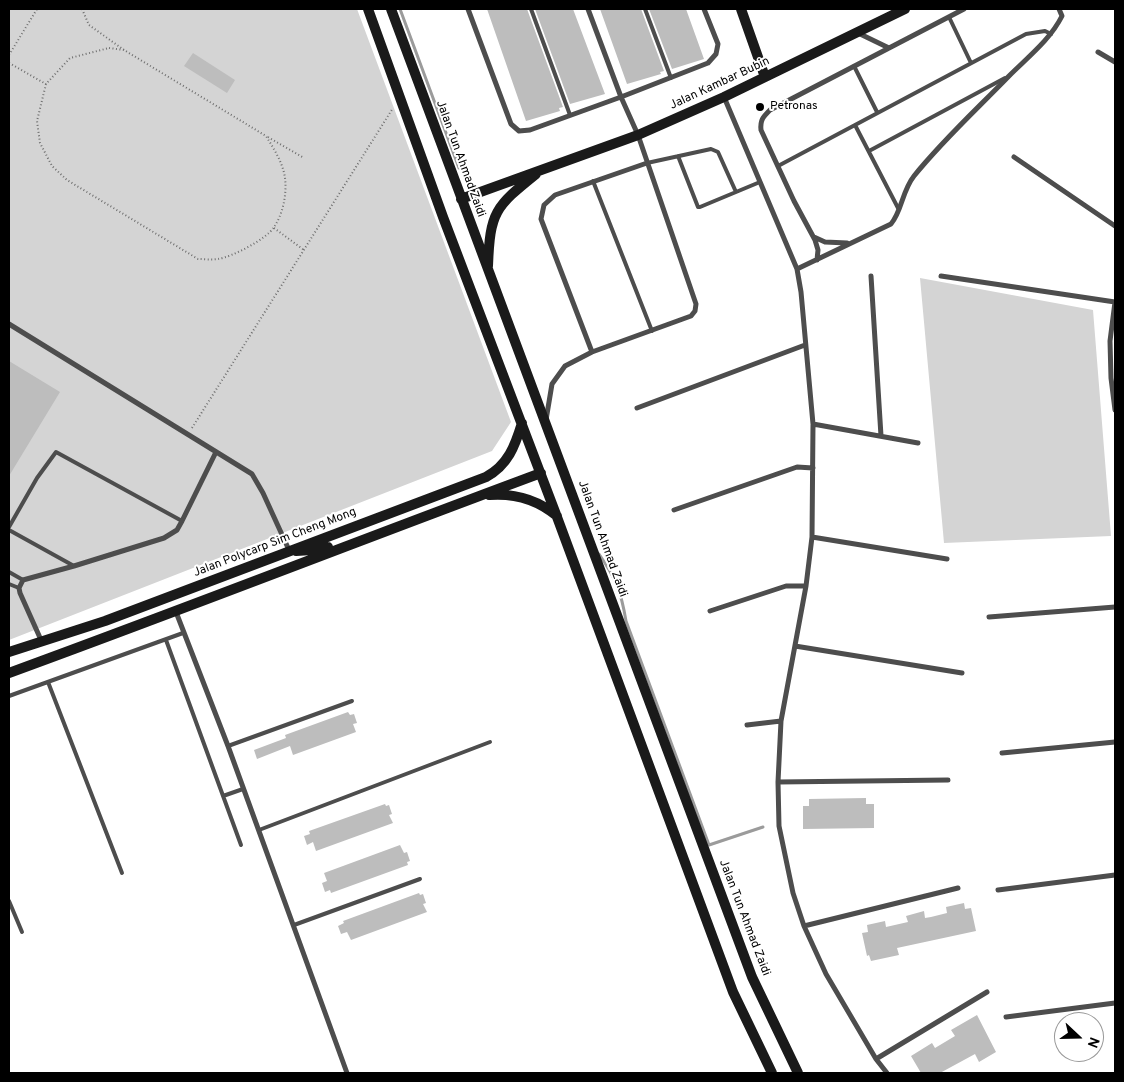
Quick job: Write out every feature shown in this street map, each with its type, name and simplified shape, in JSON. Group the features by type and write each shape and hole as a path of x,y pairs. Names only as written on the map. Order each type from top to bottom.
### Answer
{"main road":[{"path":"368,9 443,217 558,517 733,992 772,1073"},
{"name":"Jalan Tun Ahmad Zaidi","path":"391,9 752,977 798,1073"},
{"path":"741,9 765,77"},
{"name":"Jalan Kambar Bubin","path":"461,198 638,135 724,98 905,9"},
{"path":"488,271 492,224 497,210 514,191 540,170"},
{"name":"Jalan Polycarp Sim Cheng Mong","path":"9,652 105,621 493,473 513,450 522,423"},
{"path":"9,674 176,612 356,541 541,473"},
{"path":"478,496 502,494 522,498 538,503 558,517"},
{"path":"289,550 312,550 356,541"},
{"path":"176,612 186,595 211,581"},
{"path":"105,621 112,621 157,605 165,605 176,612"}],"street":[{"path":"468,9 511,124 519,131 530,130 622,97 708,63 716,54 718,44 704,9"},
{"path":"546,424 552,384 566,366 592,352 691,316 695,311 696,304 638,135 588,9"},
{"path":"816,260 817,244 761,130 760,122 770,110 964,9"},
{"path":"797,269 850,243 878,232 891,224 897,217 898,208 905,190 914,177 967,118 1052,34 1062,16 1059,9"},
{"path":"857,32 889,48"},
{"path":"1098,52 1115,62"},
{"path":"724,98 797,269 801,292 813,424 812,537 806,586 781,721 778,782 779,826 792,893 804,926 826,974 876,1059 887,1073"},
{"path":"1014,157 1115,226"},
{"path":"592,352 541,219 544,205 555,196 647,163"},
{"path":"814,237 831,243 850,243"},
{"path":"871,276 881,436"},
{"path":"941,276 1115,302 1110,341 1111,378 1115,410"},
{"path":"9,324 252,474 263,493 289,550"},
{"path":"637,408 805,345"},
{"path":"813,424 918,443"},
{"path":"42,640 23,603 19,588 23,580 164,538 177,530 216,452"},
{"path":"674,510 797,467 812,468"},
{"path":"812,537 947,559"},
{"path":"710,611 786,586 806,586"},
{"path":"989,617 1115,607"},
{"path":"176,612 244,788 347,1073"},
{"path":"794,646 962,673"},
{"path":"748,725 781,721"},
{"path":"1002,753 1115,742"},
{"path":"778,782 948,780"},
{"path":"998,890 1115,875"},
{"path":"804,926 958,888"},
{"path":"876,1059 987,992"},
{"path":"1006,1016 1115,1003"}],"lane":[{"path":"531,9 570,115"},
{"path":"645,9 671,78"},
{"path":"949,17 971,63"},
{"path":"778,166 1026,34 1045,31 1052,34"},
{"path":"854,66 877,112"},
{"path":"869,151 1009,76"},
{"path":"855,125 898,208"},
{"path":"647,163 711,149 718,152 736,192"},
{"path":"678,156 698,207 760,182"},
{"path":"593,181 652,331"},
{"path":"74,566 9,528 22,503 56,452 182,521"},
{"path":"9,572 23,580"},
{"path":"9,584 19,588"},
{"path":"9,696 166,640 183,632"},
{"path":"166,640 241,845"},
{"path":"48,682 122,873"},
{"path":"228,746 352,701"},
{"path":"259,830 490,742"},
{"path":"223,796 244,788"},
{"path":"294,926 420,879"},
{"path":"9,901 22,932"}],"path":[{"path":"9,55 37,9"},
{"path":"82,9 89,25 124,50 304,158"},
{"path":"124,50 109,48 70,58 46,84 37,121 40,143 52,166 67,180 198,259 218,259 236,254 258,242 274,228 284,203 285,178 278,156 266,136"},
{"path":"9,62 46,84"},
{"path":"188,434 400,97"},
{"path":"274,228 304,250"}],"shaded area":[{"path":"9,9 357,9 511,422 492,451 9,640"},
{"path":"920,278 1093,310 1111,536 944,543"}],"building":[{"path":"487,9 527,9 563,107 559,108 560,111 526,121"},
{"path":"535,9 573,9 605,94 570,104"},
{"path":"600,9 641,9 664,71 660,72 661,74 627,84"},
{"path":"649,9 686,9 704,59 672,69"},
{"path":"193,53 235,80 227,93 184,66"},
{"path":"9,361 60,392 9,476"},
{"path":"348,712 350,715 354,714 357,723 353,724 356,732 293,755 290,746 257,759 254,750 286,738 285,735"},
{"path":"866,798 866,804 874,804 874,828 803,829 803,806 809,806 809,799"},
{"path":"385,804 386,806 389,805 392,814 389,815 393,823 316,851 313,842 307,845 304,836 310,834 309,831"},
{"path":"400,845 404,853 407,852 410,861 407,862 408,865 331,893 330,890 325,892 322,883 327,881 324,873"},
{"path":"419,893 420,895 423,894 426,903 423,904 427,912 351,940 347,932 341,934 338,926 344,923 343,921"},
{"path":"964,903 965,909 971,908 976,931 897,948 899,955 871,961 869,955 867,956 862,933 868,932 867,925 885,921 886,927 908,922 906,916 924,911 925,918 931,917 947,913 946,907"},
{"path":"977,1015 996,1052 979,1062 975,1054 940,1073 921,1073 911,1056 932,1043 935,1048 955,1036 951,1030"}],"waterway":[{"path":"400,9 459,168"},
{"path":"599,554 617,586 626,621 709,845 763,827"}],"place":[{"name":"Petronas","path":"760,107"}]}
